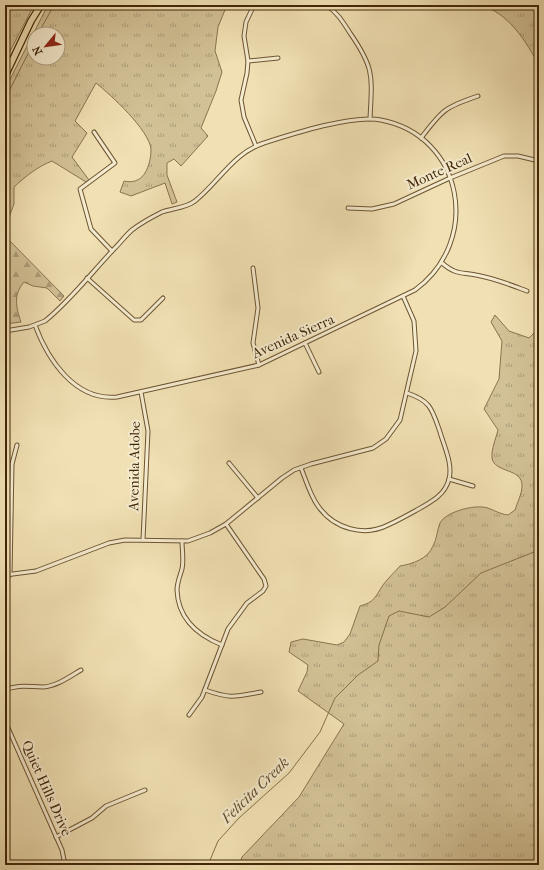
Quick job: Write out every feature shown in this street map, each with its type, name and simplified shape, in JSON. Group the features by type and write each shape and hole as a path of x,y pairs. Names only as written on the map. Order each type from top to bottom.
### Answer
{"highway":[{"path":"5,10 11,5"},
{"path":"5,76 41,5"}],"street":[{"path":"254,5 246,22 244,36 248,61 241,100 244,116 256,146"},
{"path":"326,5 339,17 367,59 372,80 370,119"},
{"path":"248,61 278,58"},
{"path":"421,138 438,115 448,107 478,96"},
{"name":"Avenida Sierra","path":"5,331 35,325 45,321 53,315 130,231 146,220 162,212 192,204 205,193 226,168 245,152 256,146 351,120 381,120 402,127 421,138 438,155 450,178 456,199 457,220 451,244 442,263 426,283 404,296 259,365 108,398 85,391 67,377 51,359 42,345 35,325"},
{"path":"94,132 114,163 80,189 91,229 112,251"},
{"name":"Monte Real","path":"348,208 380,208 504,156 518,156 539,160"},
{"path":"442,263 461,274 476,275 527,291"},
{"path":"253,268 258,308 253,343 259,365"},
{"path":"87,278 134,320 141,320 163,298"},
{"path":"5,575 36,571 109,543 125,540 188,541 210,533 226,524 282,478 301,468 373,448 386,439 398,425 416,351 414,321 404,296"},
{"path":"305,343 319,372"},
{"name":"Avenida Adobe","path":"141,392 148,431 143,540"},
{"path":"301,468 318,507 337,524 356,530 372,530 388,526 438,497 445,489 449,479 449,462 432,410 420,397 407,393"},
{"path":"10,575 12,464 17,445"},
{"path":"229,463 258,498"},
{"path":"449,479 473,486"},
{"path":"189,715 197,707 222,645 236,616 266,586 264,579 226,524"},
{"path":"182,541 183,559 177,590 184,617 196,631 222,645"},
{"path":"5,690 19,686 49,686 59,683 81,670"},
{"path":"205,690 225,697 234,697 261,692"},
{"name":"Quiet Hills Drive","path":"5,721 65,858 65,865"},
{"path":"56,837 92,818 106,806 145,790"}],"green space":[{"path":"16,5 34,5 5,61 5,13"},
{"path":"48,5 227,5 218,27 215,51 222,72 201,128 208,136 181,166 174,159 167,163 167,175 177,202 172,204 165,183 131,196 120,192 124,181 136,181 145,173 150,162 151,149 149,141 137,123 96,83 75,121 87,133 72,157 89,180 86,182 52,161 41,166 14,187 14,204 5,228 5,89 26,48 26,66 66,66 66,26 37,26"},
{"path":"480,5 539,5 539,66 529,47 516,29 499,14"},
{"path":"5,236 64,296 60,301 47,288 33,286 24,282 18,292 16,301 21,322 5,324"},
{"path":"495,315 509,331 529,338 539,328 539,865 239,865 242,857 299,797 344,724 298,691 307,672 308,665 289,652 291,642 303,639 337,645 344,642 350,634 360,606 372,601 385,582 400,566 410,564 424,558 431,551 440,523 447,516 459,510 477,507 485,507 508,515 515,510 521,492 521,480 518,476 494,463 492,451 498,430 484,409 499,379 502,341 491,322"}],"waterway":[{"path":"42,26 54,5"},
{"path":"5,99 26,58"},
{"name":"Felicita Creak","path":"208,865 218,841 239,818 289,773 320,732 335,698 358,675 378,661 379,645 389,616 399,611 429,617 445,607 481,573 539,550"}]}
